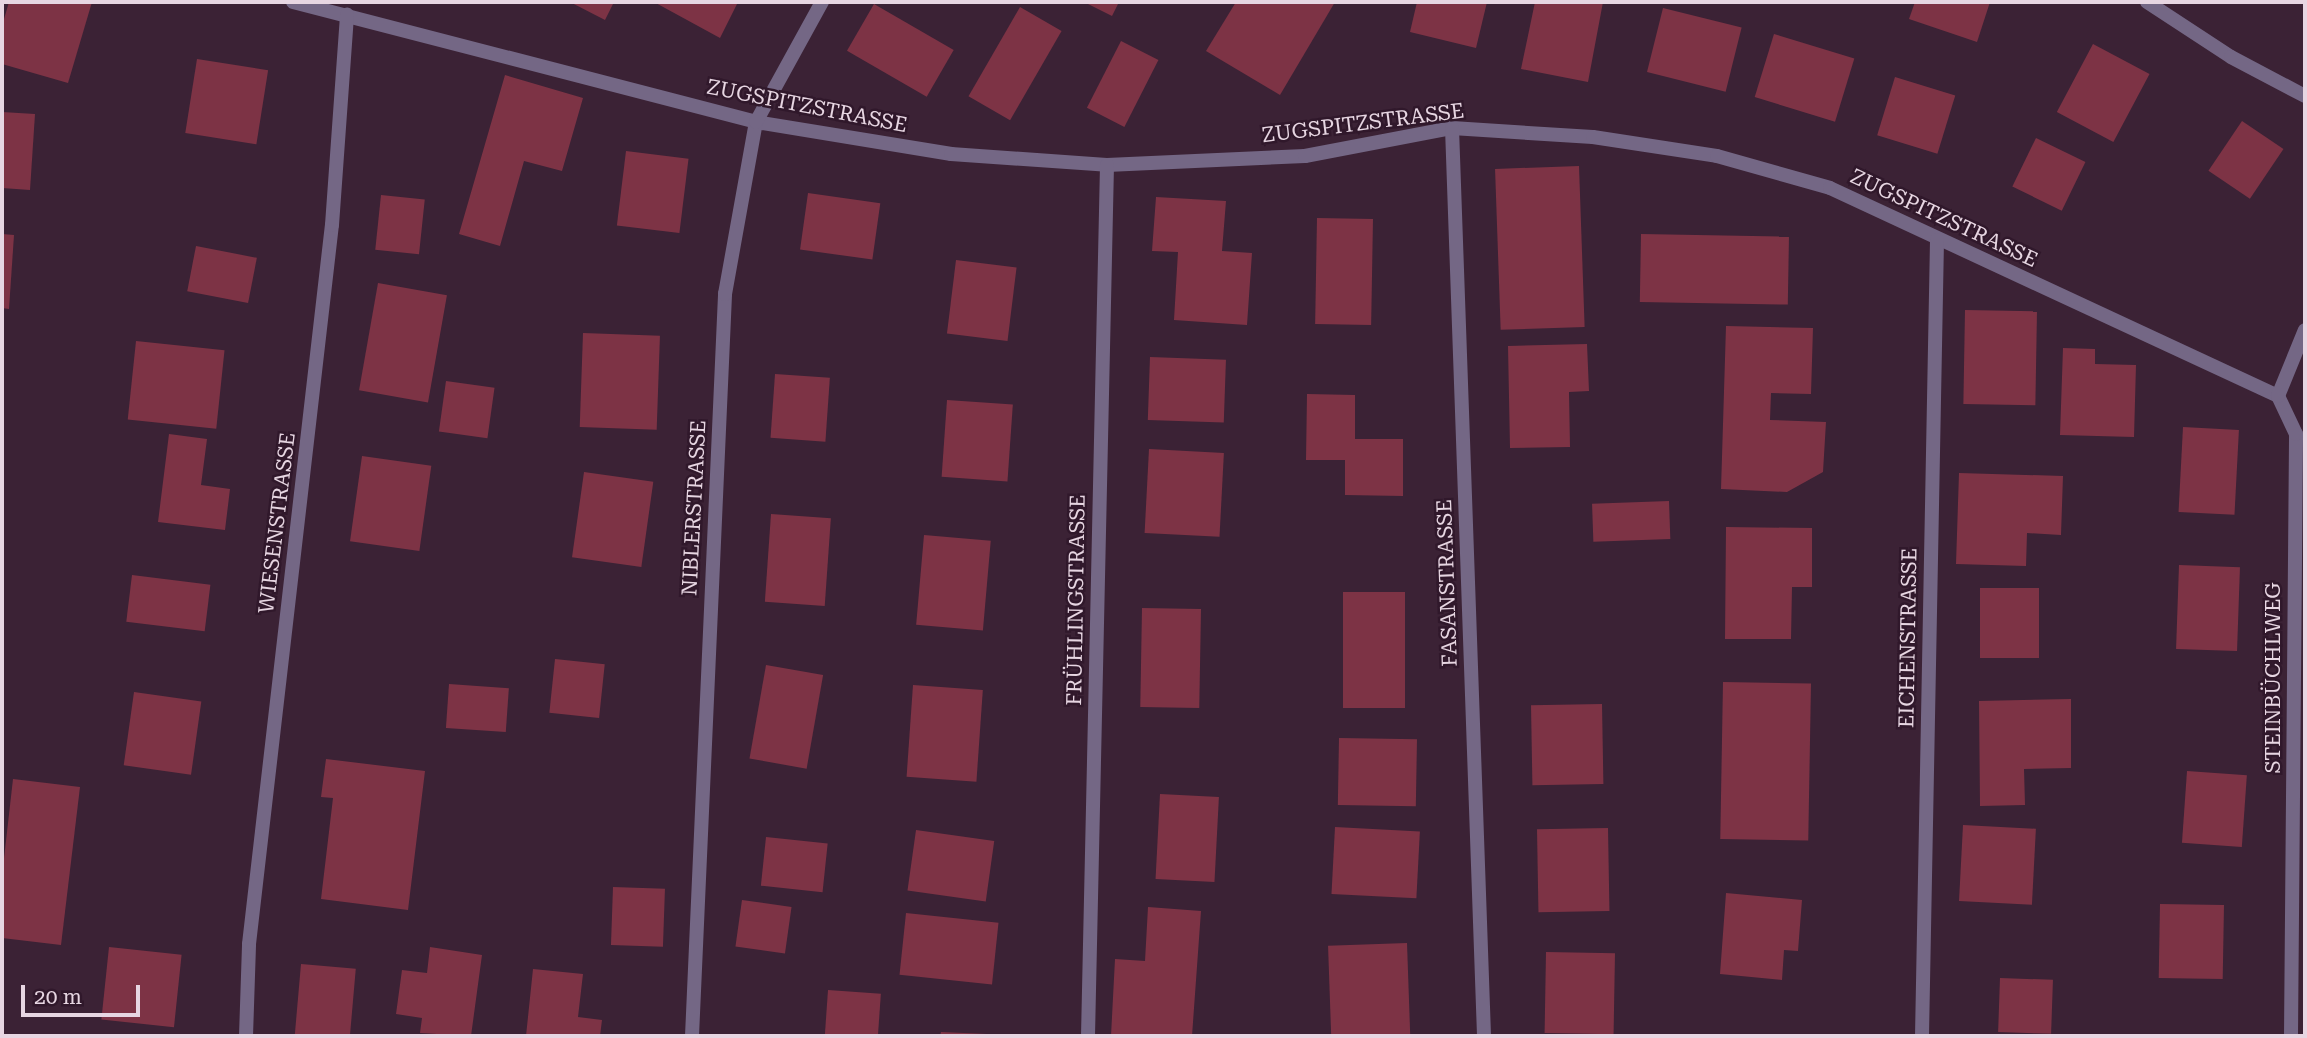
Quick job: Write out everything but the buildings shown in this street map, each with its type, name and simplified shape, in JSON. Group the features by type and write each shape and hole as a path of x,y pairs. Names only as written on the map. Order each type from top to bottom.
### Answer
{"street":[{"name":"ZUGSPITZSTRASSE","path":"293,2 326,6 348,15 756,122 951,154 1107,165 1305,156 1452,128 1593,137 1717,156 1830,188 1937,240 2278,396"},
{"name":"NIBLERSTRASSE","path":"692,1036 725,294 756,122 822,2"},
{"path":"2147,2 2231,57 2305,96"},
{"name":"WIESENSTRASSE","path":"246,1036 249,944 332,225 348,15"},
{"name":"FASANSTRASSE","path":"1452,128 1485,1036"},
{"name":"FRÜHLINGSTRASSE","path":"1087,1036 1107,165"},
{"name":"EICHENSTRASSE","path":"1922,1036 1937,240"},
{"path":"2278,396 2305,330"},
{"name":"STEINBÜCHLWEG","path":"2278,396 2296,434 2291,1036"}]}
